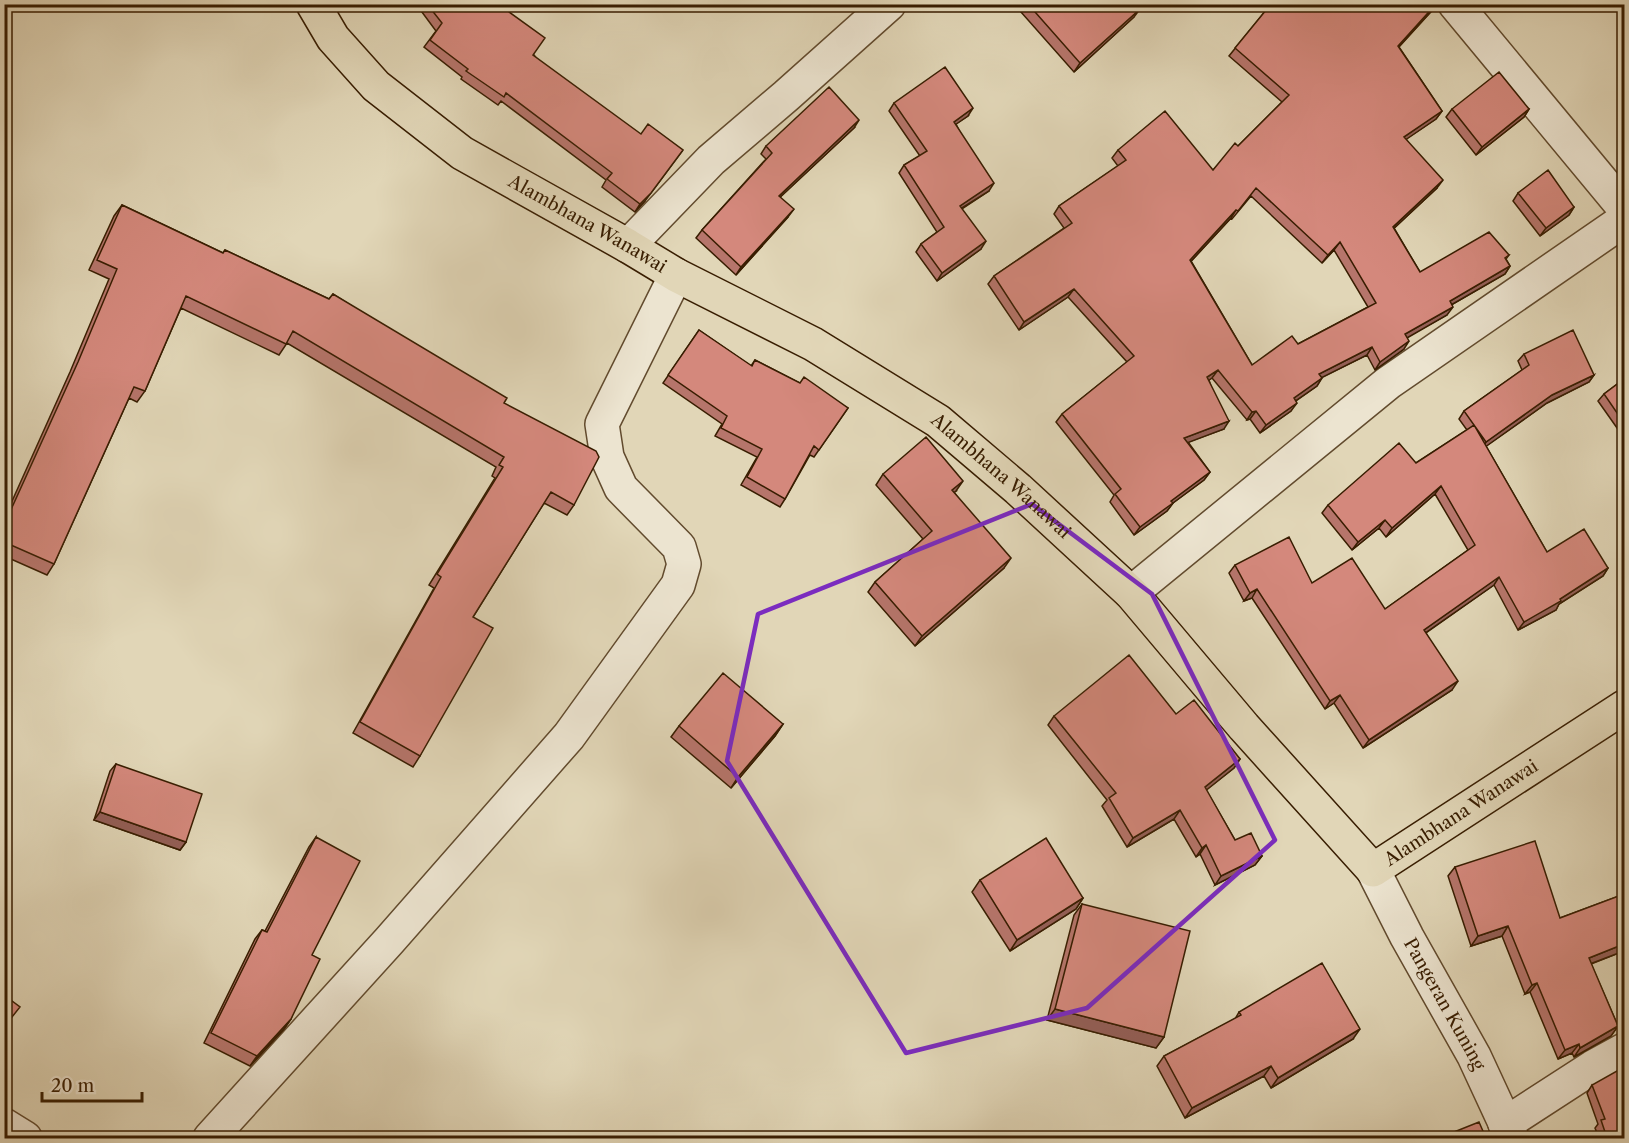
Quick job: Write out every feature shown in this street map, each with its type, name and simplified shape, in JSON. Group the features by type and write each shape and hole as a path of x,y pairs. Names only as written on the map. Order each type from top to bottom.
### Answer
{"main road":[{"name":"Alambhana Wanawai","path":"313,4 333,39 376,86 462,153 676,275 813,344 938,421 1018,489 1131,592 1244,727 1373,870 1624,707"}],"street":[{"path":"628,246 711,160 889,4"},
{"path":"1455,4 1624,208"},
{"path":"1131,592 1388,384 1624,220"},
{"path":"210,1138 389,941 568,735 678,585 684,564 679,548 621,488 607,457 602,424 676,275"},
{"name":"Pangeran Kuning","path":"1373,870 1407,937 1474,1056 1509,1131"},
{"path":"1509,1131 1593,1067 1624,1050"},
{"path":"4,1125 25,1138"}],"highlighted area":[{"path":"1032,504 1152,594 1275,840 1087,1008 906,1053 727,761 758,614"}],"building":[{"path":"427,4 498,4 545,38 533,55 641,134 648,124 683,150 640,204 607,179 612,173 506,93 504,97 466,71 468,69 430,40 442,23"},
{"path":"1028,4 1136,4 1140,9 1080,63"},
{"path":"1271,4 1436,4 1398,46 1442,111 1404,137 1443,180 1393,227 1420,272 1489,232 1509,255 1505,258 1510,266 1450,301 1453,307 1405,334 1409,341 1380,362 1372,347 1319,374 1322,378 1294,398 1297,403 1266,425 1256,411 1252,412 1218,370 1207,377 1229,421 1184,438 1210,472 1140,527 1115,494 1121,489 1062,414 1134,356 1074,289 1024,322 994,276 1072,223 1059,206 1126,160 1118,150 1165,111 1213,170 1235,143 1238,146 1289,95 1235,48","holes":["1256,188 1328,255 1340,242 1376,303 1298,344 1292,336 1252,365 1190,260 1236,210 1238,211"]},
{"path":"945,67 973,108 954,122 994,183 960,206 986,241 942,273 921,244 944,227 904,165 927,151 894,103"},
{"path":"1499,72 1529,109 1482,147 1452,109"},
{"path":"829,87 859,120 779,196 794,209 741,267 702,230 772,153 766,146"},
{"path":"1548,170 1574,207 1546,228 1518,193"},
{"path":"122,205 223,253 225,250 329,299 333,294 507,398 504,403 596,451 599,457 574,505 551,492 473,617 493,628 420,756 360,722 441,577 437,574 503,467 499,465 504,457 293,331 286,344 186,296 145,391 134,387 54,564 4,542 4,525 78,362 117,269 97,260"},
{"path":"699,330 752,366 755,360 800,383 804,377 848,408 819,450 814,446 785,499 747,477 762,449 721,428 727,416 668,375"},
{"path":"1573,330 1594,375 1552,395 1486,442 1464,411 1529,365 1524,354"},
{"path":"1624,379 1624,423 1604,394"},
{"path":"1474,425 1547,552 1584,529 1608,568 1560,599 1561,601 1524,622 1499,577 1424,630 1458,681 1369,740 1340,695 1330,701 1257,589 1250,593 1235,565 1289,537 1312,583 1352,558 1385,609 1475,545 1441,486 1392,528 1385,520 1358,542 1328,505 1399,443 1416,463"},
{"path":"926,437 963,481 952,490 1011,558 922,636 875,582 932,531 883,474"},
{"path":"1129,655 1176,714 1194,700 1240,759 1205,787 1235,840 1251,833 1262,856 1221,876 1206,845 1202,848 1180,810 1133,838 1109,798 1116,793 1054,716"},
{"path":"723,673 783,724 738,777 679,726"},
{"path":"116,764 202,794 186,842 100,812"},
{"path":"316,837 360,861 312,955 320,959 291,1019 257,1056 211,1033 262,930 267,932"},
{"path":"1046,838 1083,898 1017,940 980,880"},
{"path":"1535,841 1560,918 1624,894 1624,944 1589,958 1618,1026 1580,1048 1579,1044 1565,1050 1537,983 1532,985 1508,926 1478,936 1455,867"},
{"path":"1082,904 1190,931 1164,1037 1055,1009"},
{"path":"1322,963 1360,1029 1278,1078 1271,1066 1192,1108 1164,1056 1241,1015 1239,1012"},
{"path":"4,995 20,1007 4,1027"},
{"path":"1624,1067 1624,1138 1607,1138 1601,1120 1605,1119 1592,1085"},
{"path":"1479,1122 1486,1138 1439,1138"}]}
